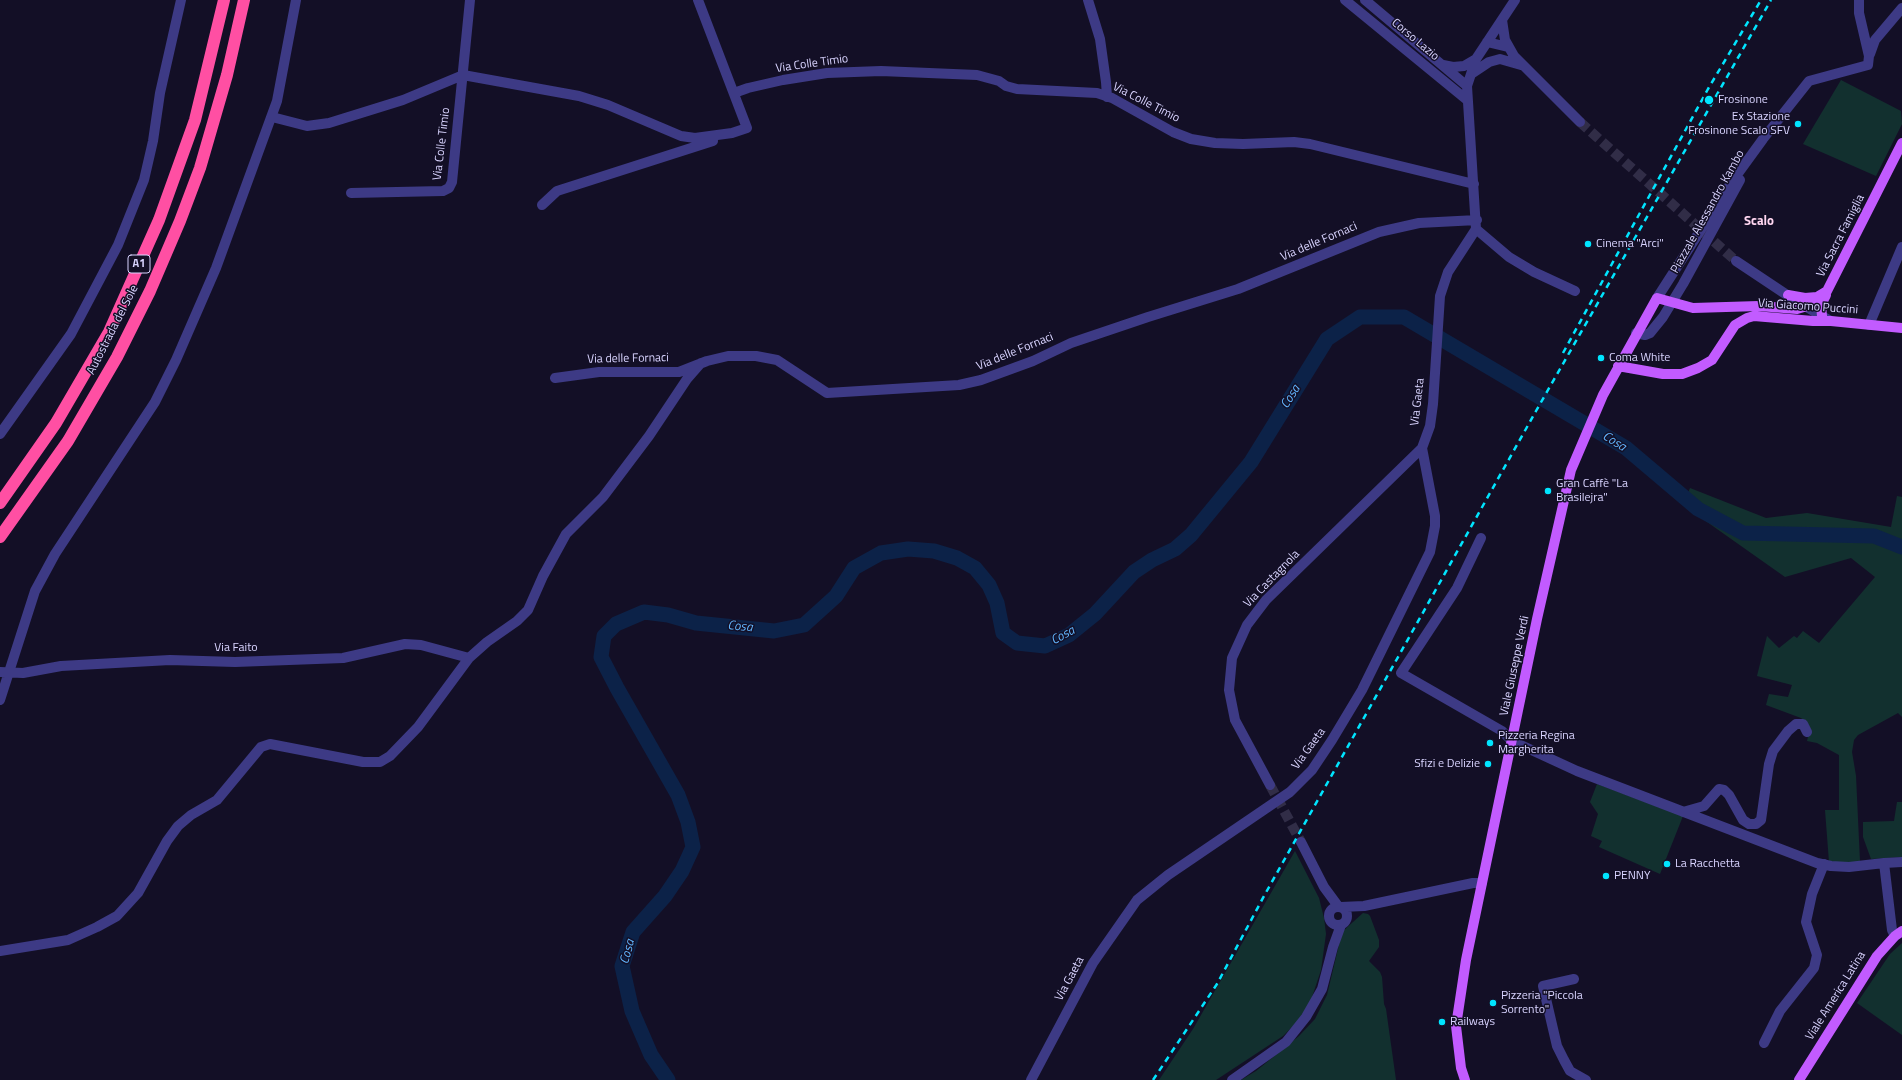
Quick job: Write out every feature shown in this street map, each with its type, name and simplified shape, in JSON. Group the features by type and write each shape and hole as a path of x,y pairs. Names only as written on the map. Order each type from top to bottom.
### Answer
{"highway":[{"name":"Autostrada del Sole","path":"0,504 56,423 109,332 156,227 195,120 224,0"},
{"name":"Autostrada del Sole","path":"0,537 68,441 117,357 150,291 180,221 208,144 227,76 244,0"}],"main road":[{"name":"Via Sacra Famiglia","path":"1788,295 1805,298 1817,297 1827,292 1902,143"},
{"path":"1657,298 1674,300 1704,309 1759,306 1797,309 1820,300 1827,292"},
{"path":"1827,292 1821,305 1827,318"},
{"name":"Viale Giuseppe Verdi","path":"1465,1080 1461,1068 1456,1026 1466,960 1571,470 1578,450 1603,395 1636,333 1657,298"},
{"name":"Via Giacomo Puccini","path":"1618,366 1663,374 1682,374 1698,368 1712,360 1735,325 1747,318 1761,316 1813,321 1827,318 1902,328"},
{"name":"Viale America Latina","path":"1799,1080 1877,956 1899,934"}],"street":[{"path":"0,434 71,334 118,245 144,180 153,141 160,93 181,0"},
{"path":"0,700 4,672 35,591 55,554 155,402 176,360 216,268 277,101 296,0"},
{"name":"Via Colle Timio","path":"351,193 443,192 449,188 452,182 470,0"},
{"path":"272,117 307,126 329,123 404,100 463,75 579,96 608,106 681,136 695,138 718,136 747,128 698,0"},
{"path":"1088,0 1100,39 1107,96"},
{"name":"Corso Lazio","path":"1346,0 1467,100"},
{"name":"Corso Lazio","path":"1365,0 1467,86"},
{"path":"1515,0 1476,60 1467,86 1477,224 1509,257 1534,272 1575,291"},
{"path":"1859,0 1859,13 1869,56"},
{"path":"1869,56 1875,40 1902,8"},
{"path":"1502,20 1508,47 1521,65 1580,122"},
{"path":"1865,34 1879,35"},
{"path":"1487,42 1508,47"},
{"path":"1487,42 1492,52 1500,59 1521,65"},
{"name":"Piazzale Alessandro Kambo","path":"1657,298 1721,199 1763,139 1809,81 1836,72 1868,65 1869,56"},
{"path":"1471,74 1489,62 1500,59"},
{"name":"Corso Lazio","path":"1441,64 1453,67 1464,66 1476,60"},
{"name":"Via Colle Timio","path":"734,93 748,88 783,80 826,73 881,71 977,75 994,79 1018,89 1097,93 1107,96 1173,132 1191,139 1215,143 1236,144 1294,142 1310,144 1474,184"},
{"path":"542,205 557,191 712,141 718,136"},
{"name":"Piazzale Alessandro Kambo","path":"1636,333 1645,335 1650,333 1674,300 1763,139"},
{"name":"Via delle Fornaci","path":"555,378 599,372 679,372 701,363 728,356 756,356 777,360 827,393 959,385 981,380 1033,361 1071,343 1258,281 1379,232 1419,223 1477,224"},
{"name":"Via Gaeta","path":"1031,1080 1093,963 1137,900 1168,874 1290,792 1312,770 1362,690 1430,552 1435,526 1435,516 1422,448 1430,426 1440,296 1448,272 1477,224"},
{"path":"1869,324 1902,247"},
{"name":"Via Sacra Famiglia","path":"1736,261 1788,295"},
{"path":"1788,295 1827,318"},
{"path":"0,951 68,940 117,916 138,893 167,841 178,826 191,815 217,800 261,747 270,744 363,762 383,761 390,756 418,727 469,658 487,642 517,621 528,610 543,576 566,534 603,497 649,436 687,380 701,363"},
{"name":"Via Castagnola","path":"1270,785 1235,720 1229,690 1232,658 1247,625 1266,600 1422,448"},
{"path":"1481,538 1456,588 1401,673 1502,731 1512,741 1577,771 1683,812 1824,864 1849,867 1902,862"},
{"name":"Via Faito","path":"4,672 23,673 61,666 170,660 236,662 343,658 405,644 421,645 469,658"},
{"path":"1683,812 1704,806 1719,790 1724,790 1729,795 1743,820 1749,824 1756,824 1761,820 1769,764 1773,751 1788,731 1796,724 1803,724 1808,732"},
{"path":"1232,1080 1286,1042 1306,1017 1322,989 1333,947 1343,923 1346,912 1340,907 1324,887 1301,842"},
{"path":"1884,863 1892,930 1899,934"},
{"path":"1764,1043 1780,1011 1814,968 1817,955 1806,922 1812,894 1824,864"},
{"path":"1330,917 1333,908 1364,906 1473,883 1482,883"},
{"path":"1324,887 1328,902 1333,947"},
{"path":"1330,917 1335,925 1343,923 1364,906"},
{"path":"1574,979 1543,986 1557,1046 1570,1071 1586,1080"}],"green space":[{"path":"1841,80 1901,111 1902,124 1876,176 1803,144"},
{"path":"1690,488 1766,518 1807,513 1891,527 1897,496 1902,497 1902,717 1898,713 1858,735 1854,740 1852,752 1856,776 1860,862 1829,862 1825,810 1839,810 1839,755 1817,743 1807,741 1810,728 1801,718 1766,705 1769,694 1788,697 1792,685 1757,676 1767,636 1779,648 1794,636 1797,638 1803,631 1819,643 1875,577 1851,558 1785,577 1683,505"},
{"path":"1597,784 1683,816 1660,874 1599,847 1602,841 1591,836 1598,814 1590,802"},
{"path":"1897,802 1902,802 1902,857 1871,859 1863,837 1863,822 1894,821"},
{"path":"1295,851 1319,898 1326,934 1321,970 1310,1003 1297,1022 1283,1036 1216,1080 1159,1080 1193,1029"},
{"path":"1363,913 1370,916 1379,940 1379,947 1369,961 1380,972 1382,977 1384,1004 1396,1080 1241,1080 1256,1071 1299,1036 1315,1019 1327,995 1342,932"},
{"path":"1902,943 1902,1035 1857,1003 1890,954"}],"waterway":[{"name":"Cosa","path":"668,1080 651,1055 632,1011 622,966 633,932 665,896 682,871 693,847 688,822 678,795 601,657 604,636 616,624 644,612 668,615 696,623 774,631 804,625 836,596 854,568 881,553 908,549 934,551 957,558 975,568 989,585 997,603 1003,633 1017,643 1045,646 1069,635 1095,614 1134,572 1152,560 1175,549 1191,535 1251,462 1327,339 1360,317 1404,317 1626,448 1698,509 1743,533 1874,536 1902,547"}],"tunnel":[{"path":"1580,122 1736,261"},
{"path":"1270,785 1301,842"}],"railway":[{"path":"1563,353 1708,89 1761,0"},
{"path":"1153,1080 1217,984 1264,896 1536,411 1771,0"}],"place":[{"name":"Frosinone","path":"1709,100"},
{"name":"Ex Stazione Frosinone Scalo SFV","path":"1798,124"},
{"name":"Cinema \"Arci\"","path":"1588,244"},
{"name":"Coma White","path":"1601,358"},
{"name":"Gran Caffè \"La Brasilejra\"","path":"1548,491"},
{"name":"Pizzeria Regina Margherita","path":"1490,743"},
{"name":"Sfizi e Delizie","path":"1488,764"},
{"name":"La Racchetta","path":"1667,864"},
{"name":"PENNY","path":"1606,876"},
{"name":"Pizzeria \"Piccola Sorrento\"","path":"1493,1003"},
{"name":"Railways","path":"1442,1022"}],"district":[{"name":"Scalo","path":"1759,222"}]}
